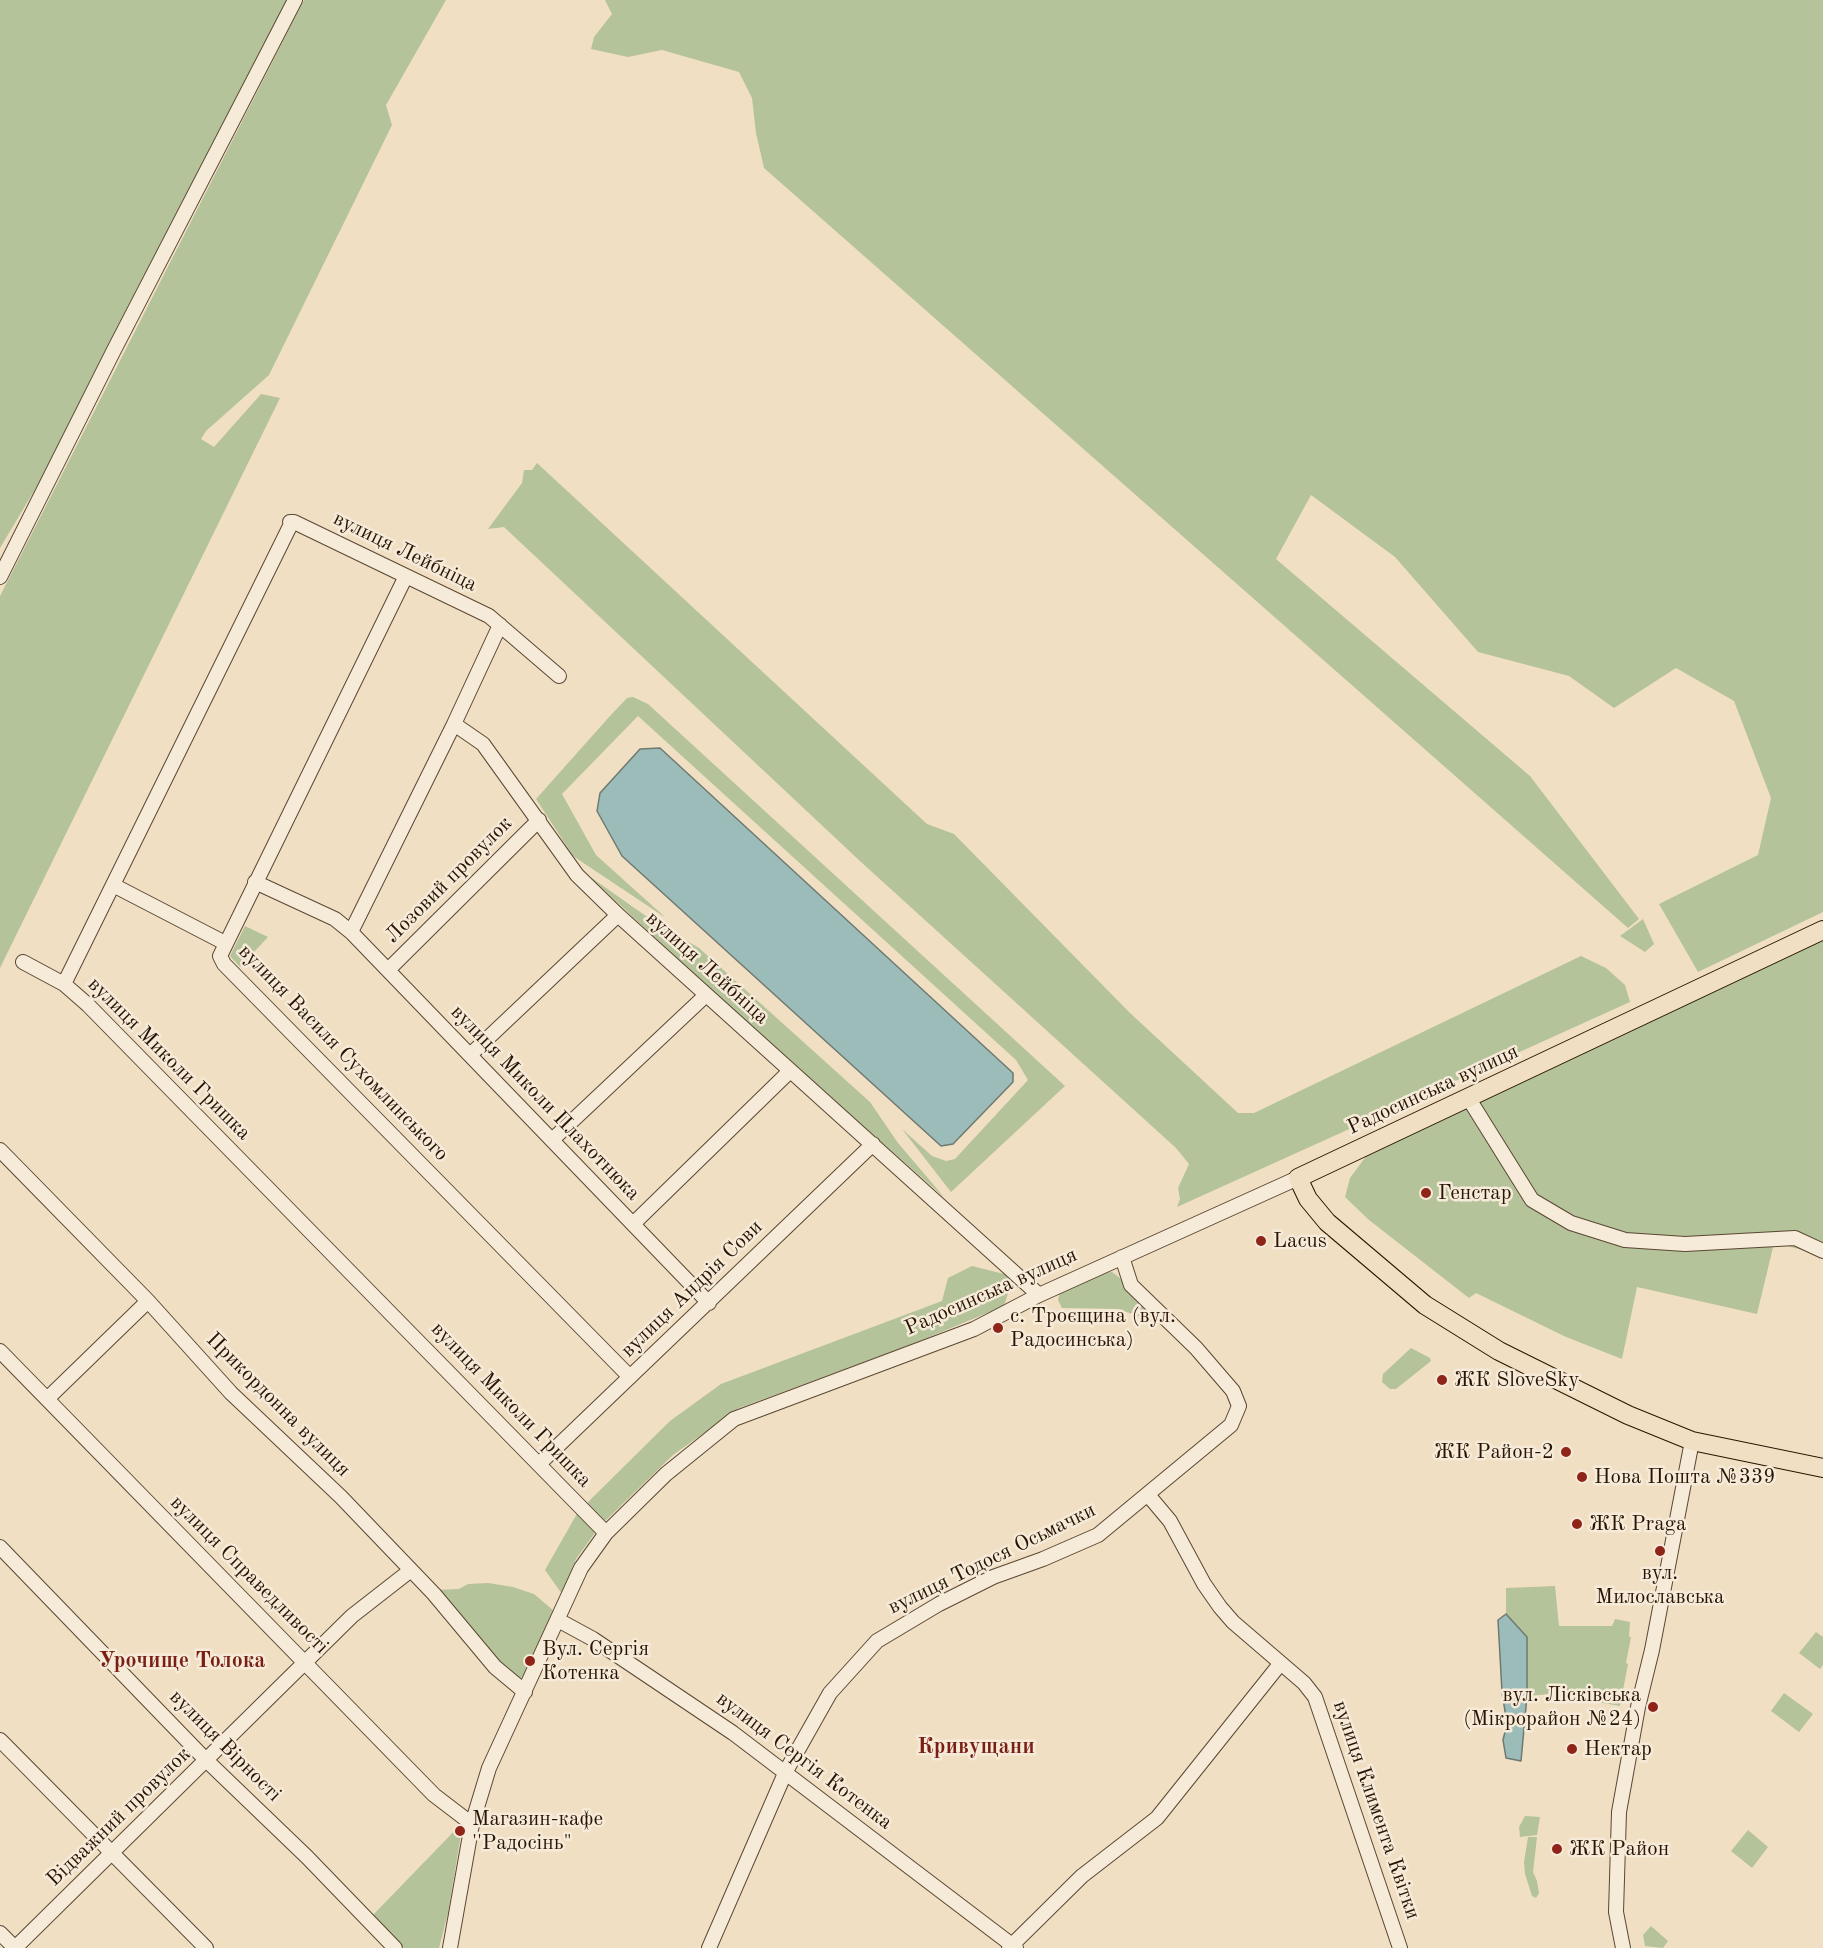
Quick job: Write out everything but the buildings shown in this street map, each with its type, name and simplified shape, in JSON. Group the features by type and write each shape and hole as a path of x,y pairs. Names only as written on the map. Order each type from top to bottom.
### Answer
{"main road":[{"name":"Радосинська вулиця","path":"1298,1178 1823,930"},
{"path":"1298,1178 1308,1199 1327,1222 1425,1305 1464,1331 1568,1387 1692,1441 1823,1468"}],"street":[{"path":"0,577 114,350 295,0"},
{"name":"вулиця Лейбніца","path":"290,522 406,576 500,625 560,676"},
{"name":"вулиця Миколи Гришка","path":"290,522 64,984 88,1005 606,1533"},
{"name":"вулиця Василя Сухомлинського","path":"406,576 220,956 224,964 630,1377"},
{"path":"351,932 454,724 500,625"},
{"name":"вулиця Лейбніца","path":"454,724 483,744 577,875 618,915 705,996 1040,1295"},
{"name":"Лозовий провулок","path":"388,970 539,820"},
{"name":"вулиця Миколи Плахотнюка","path":"255,882 335,919 351,932 709,1303"},
{"path":"112,885 225,943"},
{"path":"470,1055 618,915"},
{"path":"23,962 64,984"},
{"path":"552,1140 705,996"},
{"path":"633,1224 790,1071"},
{"path":"1468,1099 1532,1200 1571,1223 1625,1240 1685,1244 1796,1238 1823,1251"},
{"name":"вулиця Андрія Сови","path":"539,1464 873,1144"},
{"name":"Прикордонна вулиця","path":"0,1150 147,1301 231,1393 341,1497 411,1570 495,1667 525,1692"},
{"name":"Радосинська вулиця","path":"450,1948 472,1824 489,1768 582,1568 606,1533 666,1474 734,1419 974,1329 1040,1295 1298,1178"},
{"name":"вулиця Тодося Осьмачки","path":"709,1948 786,1772 830,1693 877,1641 939,1604 993,1577 1043,1559 1098,1535 1149,1496 1232,1425 1239,1406 1233,1391 1215,1367 1131,1285 1122,1257"},
{"path":"47,1399 147,1301"},
{"name":"вулиця Справедливості","path":"0,1351 434,1795 472,1824"},
{"path":"1623,1948 1616,1912 1619,1812 1692,1441"},
{"name":"вулиця Климента Квітки","path":"1149,1496 1170,1521 1204,1584 1220,1607 1280,1664 1304,1683 1319,1705 1400,1948"},
{"name":"вулиця Вірності","path":"0,1547 206,1760 307,1857 395,1948"},
{"name":"Відважний провулок","path":"15,1948 352,1616 411,1570"},
{"name":"вулиця Сергія Котенка","path":"558,1620 693,1705 786,1772 1012,1947"},
{"path":"1012,1947 1082,1876 1157,1818 1280,1664"},
{"path":"0,1740 207,1948"},
{"path":"0,1933 15,1948"}],"green space":[{"path":"0,0 288,0 37,486 0,548"},
{"path":"304,0 446,0 386,105 392,125 269,375 206,431 201,439 214,447 261,394 280,398 0,968 0,596"},
{"path":"605,0 1823,0 1823,912 1698,972 1659,904 1758,855 1771,798 1734,701 1676,668 1614,708 1569,676 1478,652 1395,557 1311,495 1276,559 1530,776 1639,919 1628,928 764,168 756,133 752,98 739,72 662,50 628,57 591,49 594,37 612,14"},
{"path":"537,463 927,824 954,834 1130,1013 1238,1113 1254,1113 1581,956 1606,968 1625,985 1630,1002 1177,1207 1180,1199 1178,1188 1189,1164 1176,1148 861,862 504,527 488,529 522,483 524,470 532,470"},
{"path":"633,697 648,704 1065,1086 951,1192 902,1129 932,1156 946,1161 955,1159 1028,1080 1016,1060 638,716 562,794 596,855 666,918 573,856 536,799 627,698"},
{"path":"589,876 653,921 699,948 870,1102 898,1143 944,1197 766,1041"},
{"path":"1643,919 1654,944 1645,952 1620,936"},
{"path":"245,926 268,937 240,967 230,956"},
{"path":"1823,940 1823,1255 1774,1243 1757,1314 1637,1287 1622,1359 1566,1337 1476,1293 1469,1298 1369,1220 1345,1197 1350,1178 1367,1155"},
{"path":"972,1266 1008,1275 1012,1281 1004,1306 910,1345 739,1408 673,1455 603,1523 586,1504 670,1421 721,1384 942,1301 948,1278"},
{"path":"1112,1272 1161,1324 1118,1309 1062,1308 1058,1300 1060,1292 1103,1273"},
{"path":"1411,1348 1430,1358 1431,1361 1396,1389 1390,1389 1382,1382 1383,1374"},
{"path":"578,1512 597,1530 576,1559 562,1594 545,1570"},
{"path":"488,1583 513,1587 534,1594 554,1611 525,1676 515,1680 434,1590 459,1589 468,1584"},
{"path":"1555,1586 1559,1626 1612,1626 1615,1619 1630,1622 1629,1637 1631,1637 1626,1663 1628,1664 1620,1706 1597,1702 1596,1690 1527,1696 1527,1637 1506,1614 1506,1588"},
{"path":"1816,1632 1823,1637 1823,1665 1820,1669 1799,1653"},
{"path":"1784,1693 1813,1714 1799,1732 1771,1711"},
{"path":"1525,1816 1540,1817 1537,1835 1520,1837 1519,1827"},
{"path":"463,1822 448,1913 439,1948 404,1948 373,1915"},
{"path":"1748,1830 1768,1847 1752,1868 1731,1851"},
{"path":"1528,1837 1537,1837 1533,1872 1539,1893 1536,1898 1532,1896 1525,1874 1524,1862"},
{"path":"1651,1926 1668,1941 1663,1948 1645,1946 1643,1935"}],"water":[{"path":"660,748 1013,1073 1013,1082 953,1144 941,1146 622,856 597,811 600,793 640,749"},
{"path":"1506,1614 1527,1637 1527,1696 1521,1761 1506,1758 1503,1740 1507,1724 1502,1692 1498,1620"}],"place":[{"name":"Генстар","path":"1426,1193"},
{"name":"Lacus","path":"1261,1241"},
{"name":"с. Троєщина (вул. Радосинська)","path":"998,1328"},
{"name":"ЖК SloveSky","path":"1442,1380"},
{"name":"ЖК Район-2","path":"1566,1452"},
{"name":"Нова Пошта №339","path":"1582,1477"},
{"name":"ЖК Praga","path":"1577,1524"},
{"name":"вул. Милославська","path":"1660,1551"},
{"name":"Вул. Сергія Котенка","path":"530,1661"},
{"name":"вул. Лісківська (Мікрорайон №24)","path":"1653,1707"},
{"name":"Нектар","path":"1572,1749"},
{"name":"Магазин-кафе ''Радосінь\"","path":"460,1831"},
{"name":"ЖК Район","path":"1557,1849"}],"district":[{"name":"Урочище Толока","path":"182,1661"},
{"name":"Кривущани","path":"976,1747"}]}
